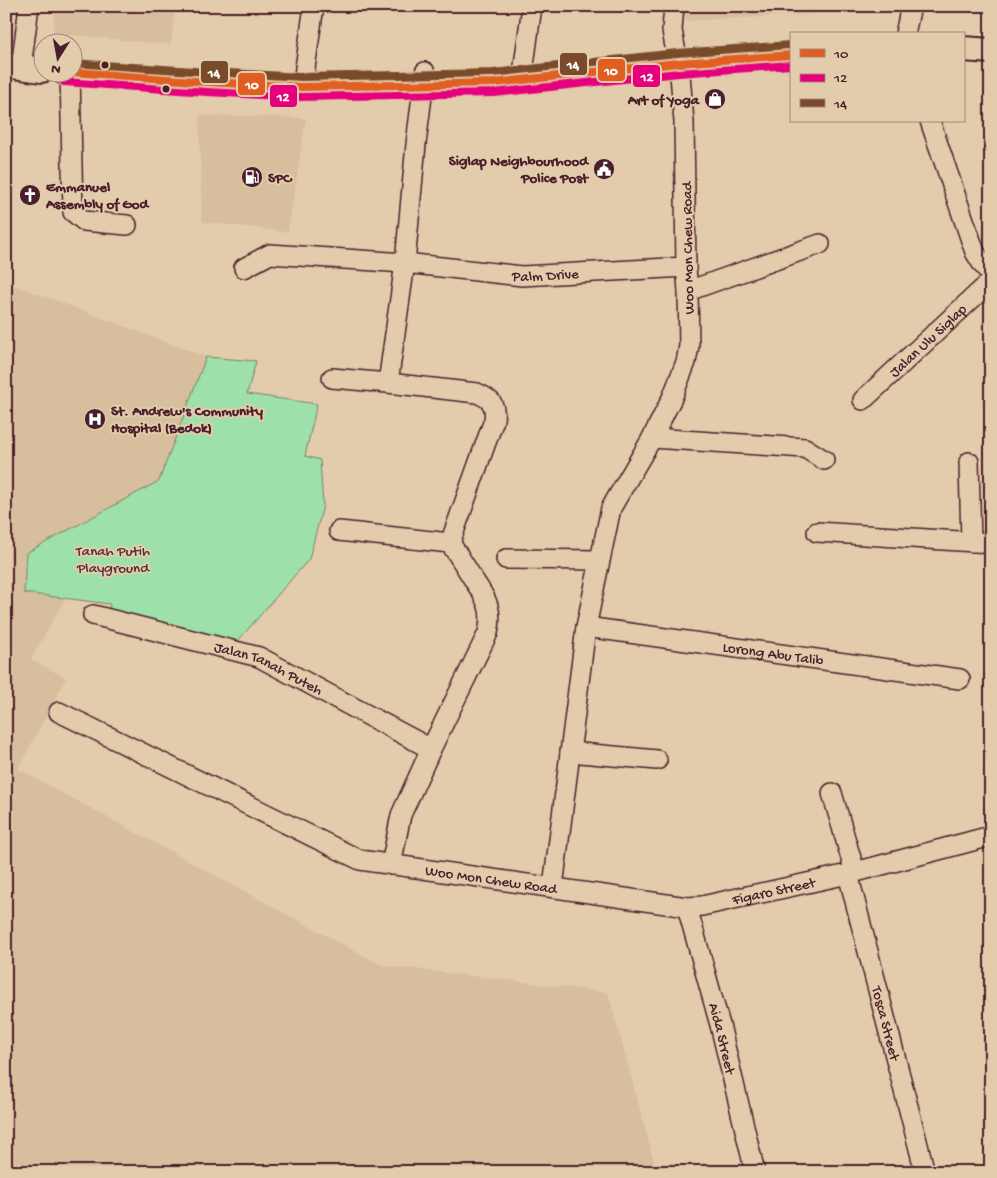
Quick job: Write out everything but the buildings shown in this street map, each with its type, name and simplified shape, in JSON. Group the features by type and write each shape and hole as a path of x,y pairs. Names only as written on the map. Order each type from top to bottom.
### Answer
{"main road":[{"path":"964,38 991,39"},
{"path":"82,74 302,87 424,78 522,75 790,43"},
{"path":"964,49 991,51"},
{"path":"677,58 790,55"},
{"path":"82,62 209,71 424,78"}],"street":[{"path":"24,62 29,6"},
{"path":"304,75 314,6"},
{"path":"522,75 532,6"},
{"name":"Woo Mon Chew Road","path":"59,712 360,860 553,887 586,628 611,508 652,438 672,398 686,362 689,346 684,122 680,75 672,30 674,6"},
{"path":"906,32 912,6"},
{"path":"388,383 405,263 424,78"},
{"path":"70,82 73,212 84,221 127,225"},
{"path":"930,122 975,252 991,274"},
{"path":"688,291 820,244"},
{"name":"Palm Drive","path":"244,268 270,254 405,263 522,276 686,267"},
{"name":"Jalan Ulu Siglap","path":"863,400 991,281"},
{"path":"332,378 477,393 486,397 492,403 495,411 494,420 450,543"},
{"path":"652,438 805,448 824,460"},
{"path":"970,462 972,542"},
{"path":"339,531 450,543"},
{"path":"817,532 991,543"},
{"path":"391,865 401,815 490,626 488,605 450,543"},
{"path":"506,559 600,560"},
{"name":"Jalan Tanah Puteh","path":"93,615 259,657 431,749"},
{"name":"Lorong Abu Talib","path":"586,628 960,679"},
{"path":"570,752 657,760"},
{"name":"Tosca Street","path":"832,793 925,1172"},
{"name":"Figaro Street","path":"553,887 687,907 702,906 851,873 991,836"},
{"name":"Aida Street","path":"687,907 720,1025 754,1172"}],"shaded area":[{"path":"55,6 175,6 171,45 82,36 82,32 53,32"},
{"path":"688,6 813,6 814,14 685,21"},
{"path":"199,115 306,118 288,232 202,222"},
{"path":"6,282 206,357 159,481 26,553 24,593 65,599 31,659 66,678 18,769 381,965 608,992 657,1172 6,1172"}],"green space":[{"name":"Tanah Putih Playground","path":"206,357 256,361 247,394 317,404 305,456 320,460 323,506 309,559 236,643 109,611 110,604 24,593 26,553 159,481"}],"transit line":[{"name":"14","path":"82,64 302,77 493,73 677,53 790,45"},
{"name":"10","path":"82,73 302,87 494,83 678,63 790,55"},
{"name":"12","path":"64,82 301,97 494,93 679,73 790,65"}],"place":[{"name":"Art of Yoga","path":"715,99"},
{"name":"Siglap Neighbourhood Police Post","path":"604,169"},
{"name":"SPC","path":"252,177"},
{"name":"Emmanuel Assembly of God","path":"30,195"},
{"name":"St. Andrew's Community Hospital (Bedok)","path":"95,419"}]}
